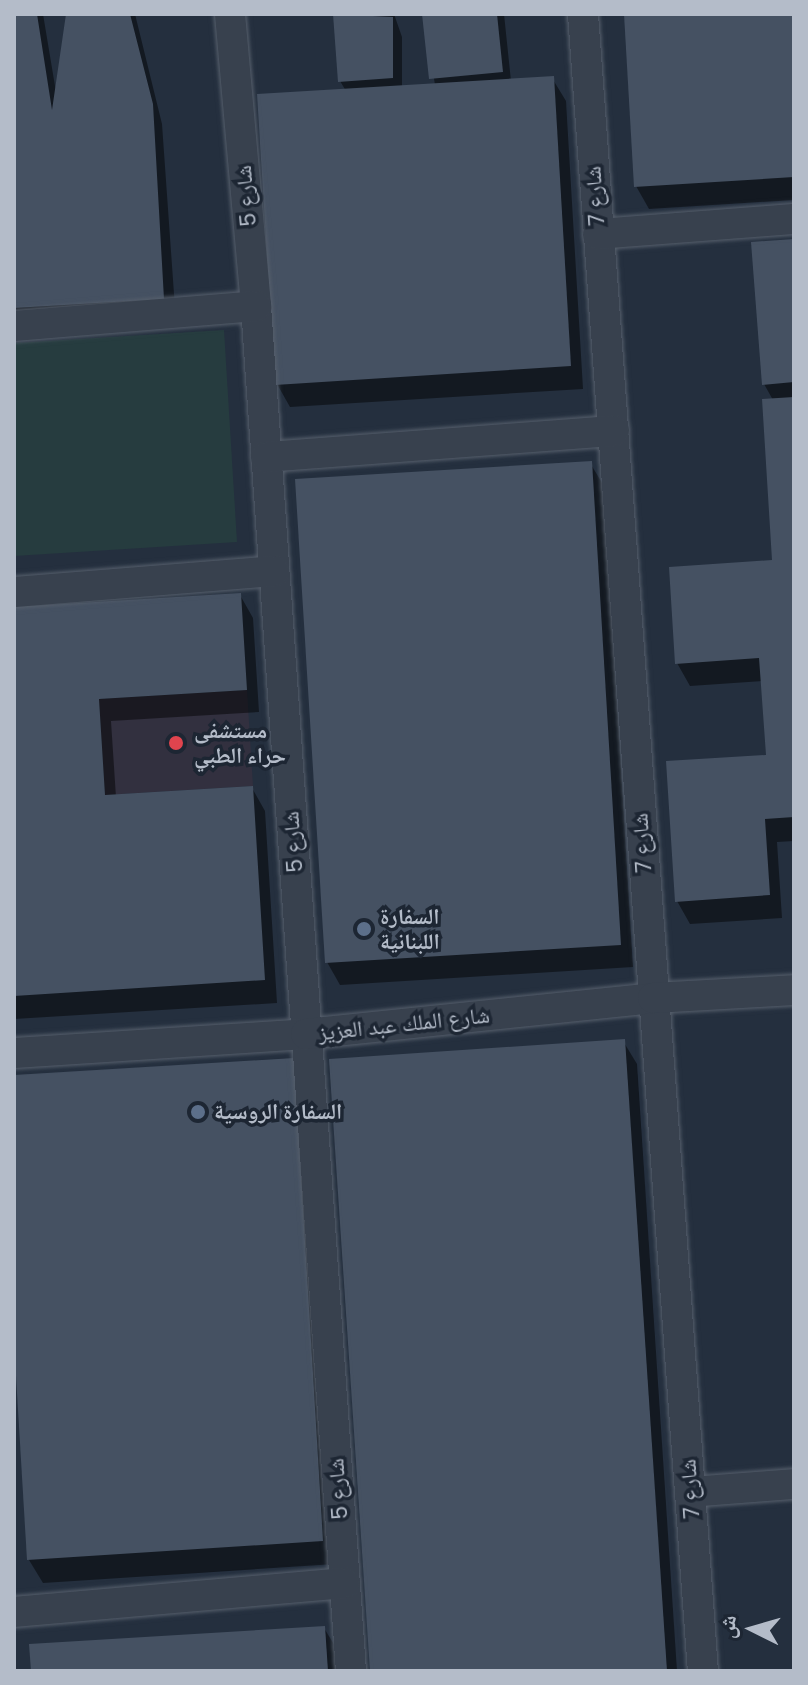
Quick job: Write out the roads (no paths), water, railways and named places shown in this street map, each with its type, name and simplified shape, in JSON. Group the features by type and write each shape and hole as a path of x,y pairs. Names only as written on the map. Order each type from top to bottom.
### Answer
{"street":[{"name":"شارع 5","path":"230,14 256,306 351,1671"},
{"name":"شارع 7","path":"583,14 703,1671"},
{"path":"598,234 794,219"},
{"path":"14,326 256,306"},
{"path":"266,457 614,431"},
{"path":"14,592 274,571"},
{"name":"شارع الملك عبد العزيز","path":"14,1053 306,1034 653,998 794,990"},
{"path":"690,1492 794,1484"},
{"path":"14,1612 345,1583"}],"place":[{"name":"مستشفى حراء الطبي","path":"176,743"},
{"name":"السفارة اللبنانية","path":"364,929"},
{"name":"السفارة الروسية","path":"198,1112"}]}
